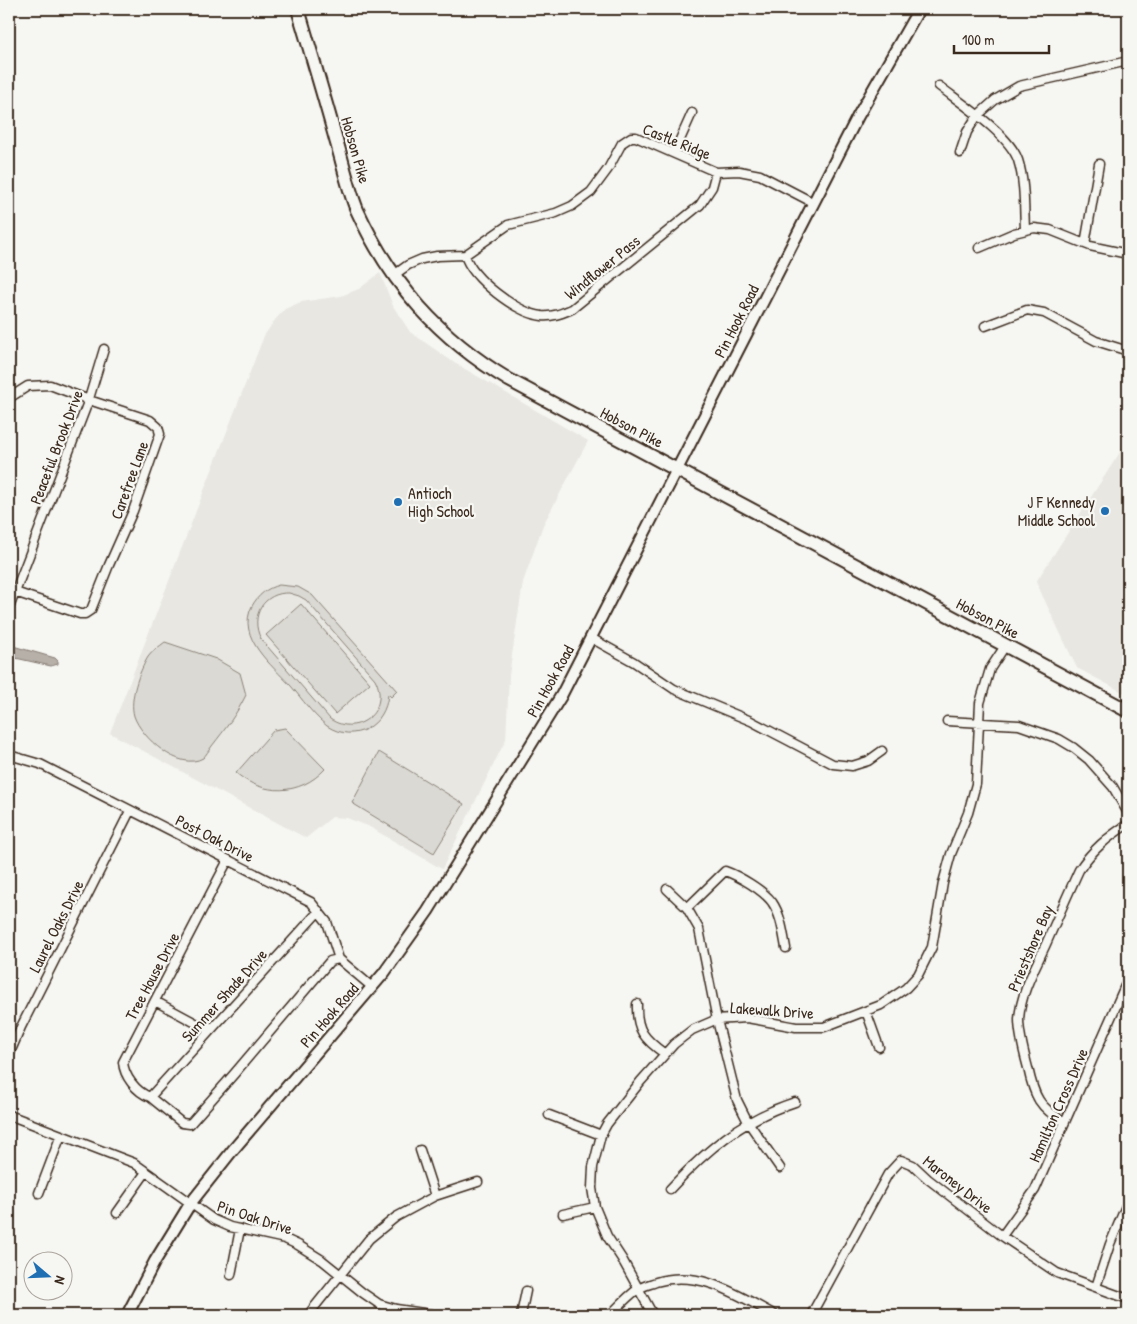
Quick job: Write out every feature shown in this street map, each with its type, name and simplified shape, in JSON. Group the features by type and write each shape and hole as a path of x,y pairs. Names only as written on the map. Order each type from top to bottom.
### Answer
{"main road":[{"name":"Hobson Pike","path":"298,9 356,207 372,240 394,275 418,307 460,347 486,366 1128,711"}],"street":[{"name":"Pin Hook Road","path":"126,1315 155,1261 190,1204 232,1151 372,987 428,911 561,696 858,116 919,9"},
{"path":"960,153 967,132 977,116 995,100 1019,86 1128,61"},
{"path":"939,86 1009,144 1018,160 1026,230"},
{"path":"674,153 692,113"},
{"name":"Castle Ridge","path":"465,255 508,225 556,213 581,200 600,182 617,152 627,139 631,137 636,137 716,172 739,171 760,175 814,203"},
{"path":"1085,244 1099,164"},
{"name":"Windflower Pass","path":"465,255 466,260 476,273 521,309 540,316 558,315 572,309 700,205 712,187 716,172"},
{"path":"979,248 1014,233 1034,228 1050,230 1085,244 1128,254"},
{"path":"394,275 408,265 422,259 437,256 465,255"},
{"path":"985,326 1027,310 1044,312 1096,342 1128,351"},
{"name":"Peaceful Brook Drive","path":"9,608 12,591 89,400 104,350"},
{"name":"Carefree Lane","path":"9,398 28,386 50,386 150,420 158,427 159,438 140,494 109,564 94,607 85,614 74,613 12,591"},
{"path":"591,638 634,662 674,689 750,721 833,764 852,766 868,761 882,751"},
{"name":"Lakewalk Drive","path":"653,1315 607,1236 594,1207 592,1188 593,1167 601,1135 607,1124 665,1054 692,1030 718,1020 747,1018 796,1027 824,1027 888,1002 906,988 918,975 932,946 942,883 951,854 966,820 976,784 980,703 990,669 1005,646"},
{"path":"947,721 1019,725 1059,739 1089,760 1114,787 1128,813"},
{"name":"Post Oak Drive","path":"9,755 40,764 311,902 327,922 339,959"},
{"name":"Laurel Oaks Drive","path":"9,1055 20,1028 130,811"},
{"name":"Priestshore Bay","path":"1065,1122 1046,1110 1037,1099 1033,1088 1020,1033 1019,1021 1023,996 1075,880 1086,860 1109,836 1128,824"},
{"name":"Tree House Drive","path":"228,860 123,1062 123,1070 127,1077 144,1095 150,1097 182,1123 190,1124 330,961 339,959"},
{"path":"687,908 725,871 738,876 772,902 780,920 786,948"},
{"path":"667,889 687,908 699,929 737,1100 748,1122 780,1168"},
{"name":"Summer Shade Drive","path":"150,1097 319,911"},
{"path":"339,959 372,987"},
{"name":"Hamilton Cross Drive","path":"1002,1236 1035,1190 1128,979"},
{"path":"154,1001 203,1027 213,1028"},
{"path":"637,1004 638,1024 643,1034 652,1045 665,1054"},
{"path":"866,1011 879,1047"},
{"path":"670,1189 711,1148 748,1122 775,1108 795,1102"},
{"name":"Pin Oak Drive","path":"9,1115 134,1164 214,1220 240,1229 285,1239 298,1245 322,1260 379,1304 437,1315"},
{"path":"549,1116 601,1135"},
{"path":"39,1193 61,1135"},
{"path":"420,1150 435,1196"},
{"name":"Maroney Drive","path":"811,1315 888,1174 901,1160 913,1165 928,1179 1002,1236 1057,1273 1128,1299"},
{"path":"117,1213 146,1172"},
{"path":"308,1315 369,1239 396,1217 435,1196 478,1182"},
{"path":"1096,1286 1110,1244 1128,1201"},
{"path":"563,1214 594,1207"},
{"path":"231,1276 240,1229"},
{"path":"610,1315 639,1288 669,1278 696,1279 727,1289 775,1315"},
{"path":"521,1315 526,1291"},
{"path":"386,1315 389,1307"}],"shaded area":[{"path":"380,273 393,306 410,332 453,362 588,441 543,525 523,582 509,675 506,739 442,869 368,826 347,818 332,817 306,838 110,733 264,336 285,309 301,302 341,296 359,289"},
{"name":"J F Kennedy Middle School","path":"1128,440 1128,695 1077,668 1036,582"},
{"path":"279,585 298,587 312,595 397,691 391,697 388,694 386,705 381,715 367,729 348,733 337,731 327,726 312,712 258,650 252,640 248,618 257,598 263,592","holes":["289,593 306,600 375,679 379,690 379,701 369,718 361,723 341,724 330,719 261,639 257,622 258,614 266,601 280,594"]},
{"path":"301,604 370,683 335,714 266,635"},
{"path":"165,642 216,659 240,673 246,695 203,758 193,761 183,760 162,750 144,733 134,716 134,694 141,670 150,655"},
{"path":"13,646 55,658 58,664 51,666 11,657 9,655 9,647"},
{"path":"285,728 325,769 315,778 304,784 281,790 258,786 236,773 274,730"},
{"path":"379,752 464,804 434,853 352,803"}],"place":[{"name":"Antioch High School","path":"398,502"},
{"name":"J F Kennedy Middle School","path":"1105,511"}]}
